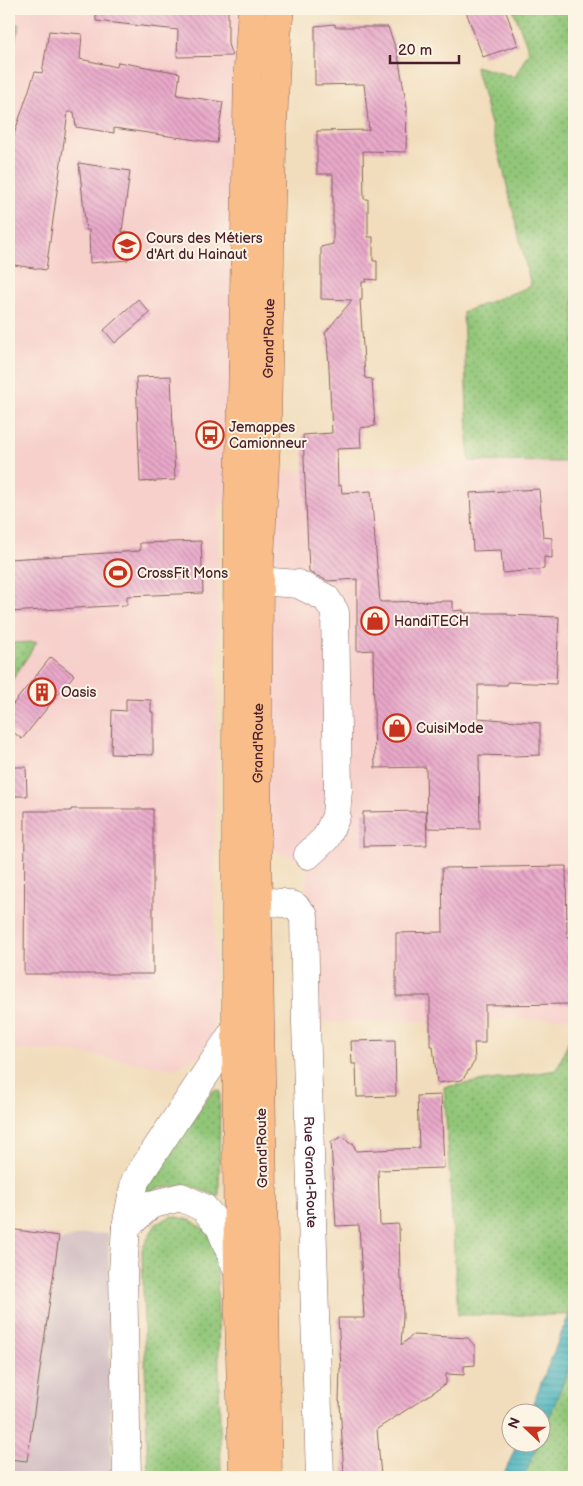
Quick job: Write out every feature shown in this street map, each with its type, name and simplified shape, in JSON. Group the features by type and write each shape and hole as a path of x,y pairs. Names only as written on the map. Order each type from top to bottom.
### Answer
{"main road":[{"name":"Grand'Route","path":"243,1477 238,1272 236,750 238,504 242,405 248,68 252,9"},
{"name":"Grand'Route","path":"268,1477 258,901 259,581 267,424 272,148 280,9"}],"street":[{"path":"259,581 298,584 326,598 335,612 338,790 336,816 326,838 308,855"},
{"name":"Rue Grand-Route","path":"258,901 295,906 304,916 320,1477"},
{"path":"127,1477 123,1271 126,1227 135,1181 236,1028"},
{"path":"126,1227 150,1205 181,1197 204,1208 220,1227 238,1272"}],"shaded area":[{"path":"10,9 264,9 238,504 219,504 213,1041 196,1058 175,1069 73,1052 9,1050 9,685 37,643 9,643 9,58 20,25 9,20"},
{"path":"469,461 574,462 574,1018 407,1022 306,1022 304,916 308,862 257,846 265,472"},
{"path":"9,1233 59,1241 85,1234 108,1233 111,1477 9,1477"}],"green space":[{"path":"513,9 574,9 574,462 469,461 463,312 531,286 502,165 475,66 515,77 529,51"},
{"path":"9,20 20,25 9,58"},
{"path":"37,642 9,685 9,643"},
{"path":"574,1027 574,1477 503,1477 513,1454 550,1454 550,1404 533,1404 569,1315 458,1315 444,1087 557,1070"},
{"path":"214,1090 220,1091 219,1197 190,1186 160,1187 140,1198 148,1178"},
{"path":"172,1216 191,1220 209,1233 215,1251 217,1266 221,1477 148,1477 142,1249 156,1224"}],"water":[{"path":"574,1302 574,1356 550,1416 550,1404 533,1404"},
{"path":"513,1454 534,1454 524,1477 503,1477"}],"building":[{"path":"96,9 228,10 228,44 232,56 177,57 178,30 96,21"},
{"path":"465,9 505,9 518,45 483,57"},
{"path":"335,24 335,27 388,27 398,55 407,108 406,152 363,151 364,199 368,199 368,237 373,237 373,261 377,261 377,280 366,279 366,282 362,282 362,300 360,300 365,378 372,379 375,426 360,428 361,448 337,449 338,486 341,485 342,493 371,491 380,602 453,601 453,611 463,610 463,613 507,613 507,615 559,617 556,684 507,682 507,685 478,685 478,718 540,723 540,755 479,755 480,829 427,828 426,767 375,768 373,650 357,651 357,579 328,581 309,572 303,435 332,433 327,339 325,333 352,300 321,299 321,247 333,244 333,174 317,174 317,131 369,130 364,84 315,85 315,26"},
{"path":"49,31 82,34 80,59 117,67 118,62 180,73 177,95 223,102 217,143 114,128 114,133 76,127 74,112 68,112 46,270 9,264 9,149 35,72 42,73"},
{"path":"79,163 130,171 122,232 127,232 128,260 90,263 89,230 86,230"},
{"path":"138,299 150,313 115,343 104,330"},
{"path":"171,376 175,480 140,482 136,377"},
{"path":"539,489 543,537 552,538 552,558 544,557 544,569 503,573 501,550 473,551 470,493"},
{"path":"201,541 203,593 127,596 127,605 9,612 9,559 140,551 140,543"},
{"name":"Oasis","path":"51,657 74,675 22,739 9,729 9,709"},
{"path":"126,699 151,700 151,712 153,712 153,755 111,754 112,710 126,711"},
{"path":"9,767 26,767 27,796 9,796"},
{"path":"71,809 153,809 153,974 24,974 25,811 71,811"},
{"path":"426,811 427,845 363,846 363,812"},
{"path":"566,866 567,937 574,937 574,1004 485,1005 485,1043 474,1043 475,1061 462,1080 437,1083 433,1046 430,1046 430,996 396,996 396,933 443,932 442,868"},
{"path":"395,1040 396,1096 357,1097 356,1064 352,1064 351,1041"},
{"path":"441,1095 444,1168 378,1170 380,1225 398,1224 399,1226 403,1316 401,1345 413,1335 468,1338 475,1346 475,1365 464,1366 464,1375 446,1374 446,1384 377,1429 381,1477 344,1477 339,1402 341,1368 338,1318 364,1318 359,1225 336,1226 331,1142 343,1136 349,1143 353,1143 356,1151 419,1148 417,1096"},
{"path":"9,1229 59,1236 27,1461 9,1459"}],"place":[{"name":"Cours des Métiers d'Art du Hainaut","path":"127,246"},
{"name":"Jemappes Camionneur","path":"210,435"},
{"name":"CrossFit Mons","path":"118,573"},
{"name":"HandiTECH","path":"375,621"},
{"name":"Oasis","path":"42,692"},
{"name":"CuisiMode","path":"397,728"}]}
